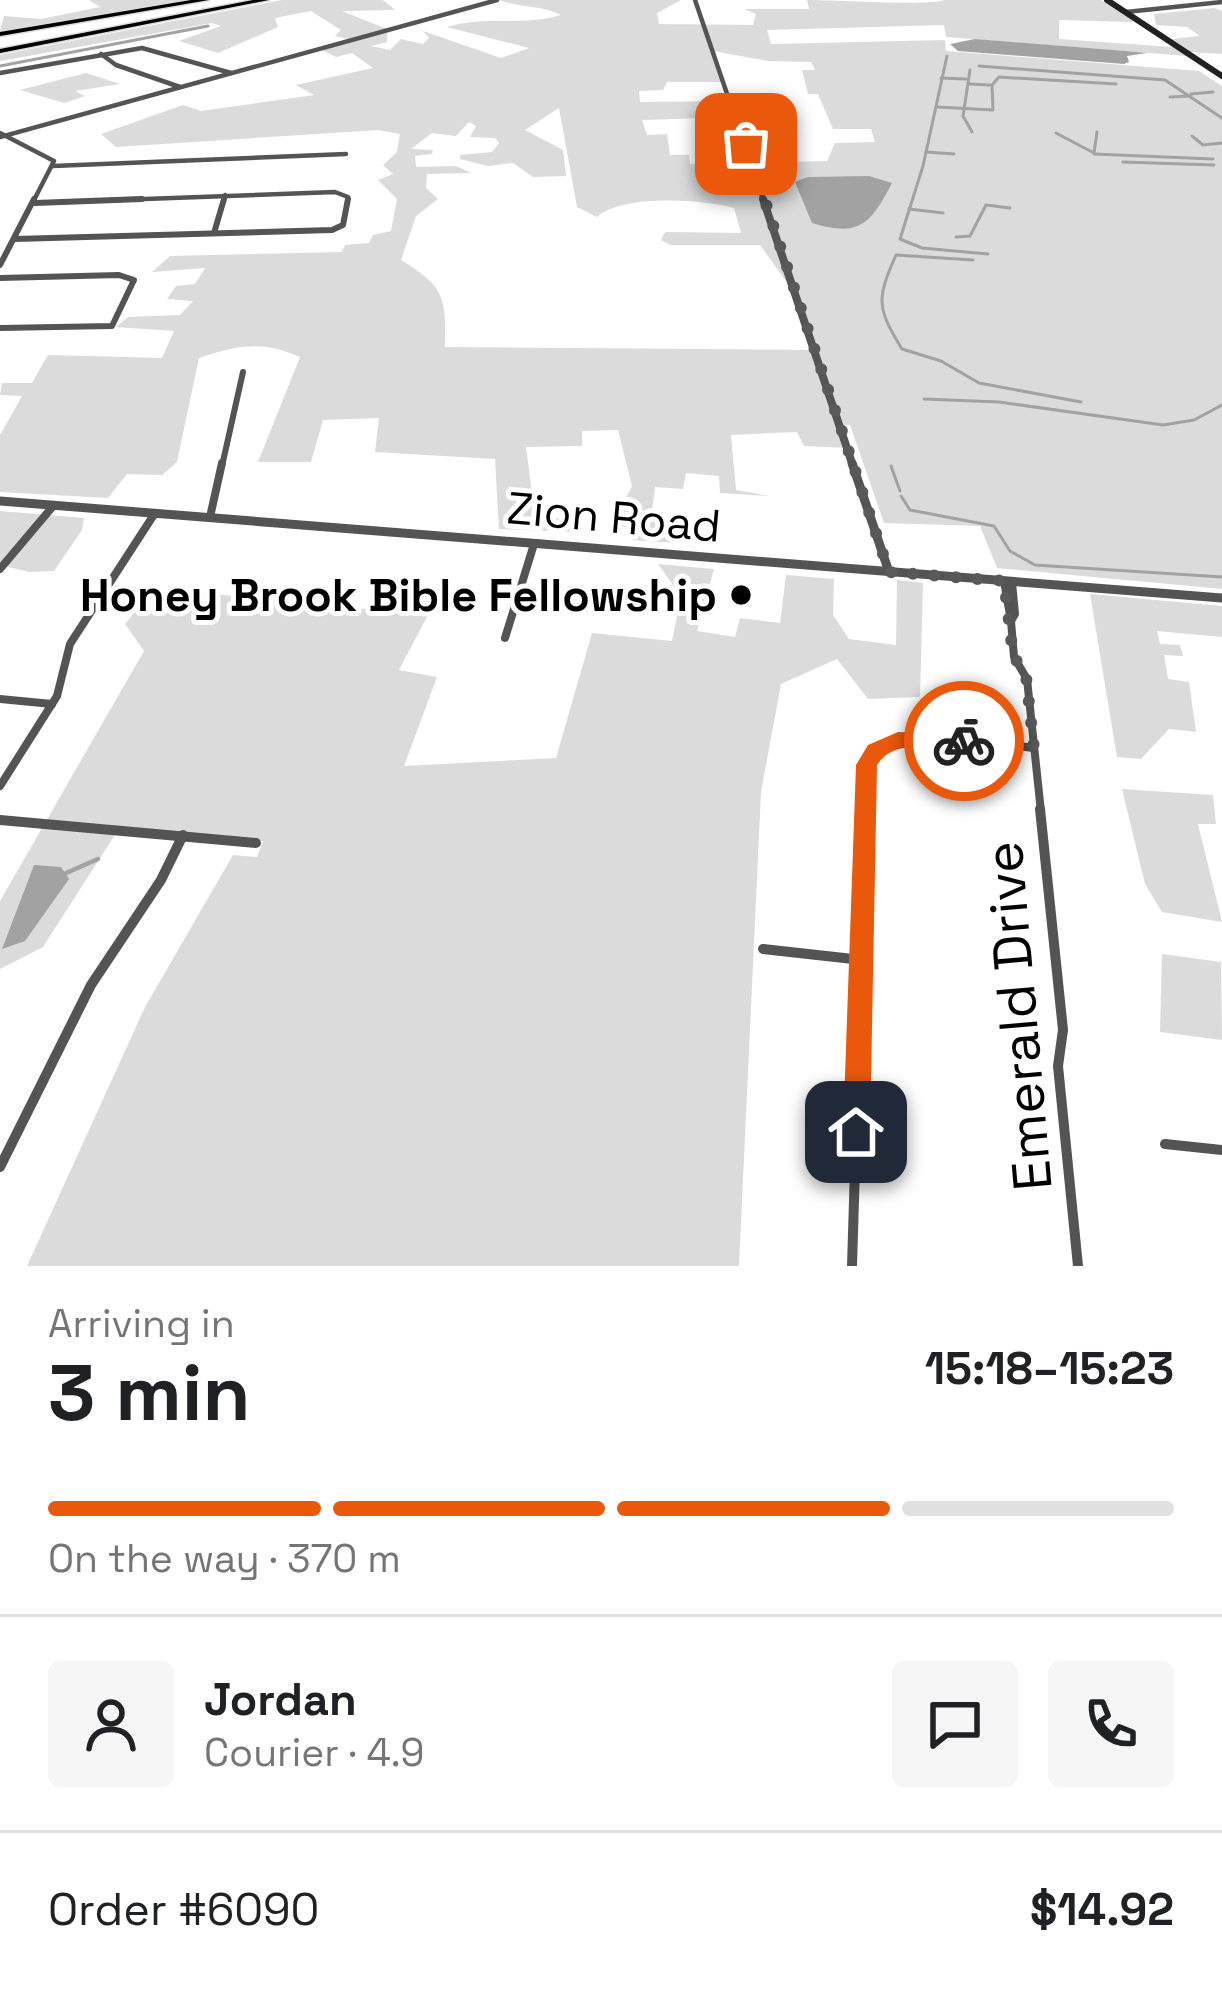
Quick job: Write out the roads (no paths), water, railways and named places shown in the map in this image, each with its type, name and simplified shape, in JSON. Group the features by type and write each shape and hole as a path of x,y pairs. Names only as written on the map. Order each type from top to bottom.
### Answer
{"highway":[{"path":"0,34 205,0"},
{"path":"0,51 265,0"}],"main road":[{"path":"1107,0 1222,76"}],"street":[{"path":"2,135 497,0"},
{"path":"694,0 889,572"},
{"path":"1128,13 1220,4"},
{"path":"0,73 149,48 231,73"},
{"path":"101,54 116,65 180,87"},
{"path":"0,265 53,166 50,155 2,135"},
{"path":"53,166 346,154"},
{"path":"15,238 336,229 343,225 348,197 335,192 35,203"},
{"path":"214,233 225,195"},
{"path":"0,278 118,274 131,276 134,282 118,321 108,327 0,328"},
{"path":"210,518 243,372"},
{"name":"Zion Road","path":"0,501 1222,598"},
{"path":"0,569 54,505"},
{"path":"0,786 61,688 70,644 155,513"},
{"path":"505,638 534,544"},
{"name":"Emerald Drive","path":"1008,581 1013,655 1026,676 1034,748 1063,1034 1058,1062 1078,1266"},
{"path":"0,699 52,704"},
{"path":"852,1266 866,770 872,754 888,743 917,738 1034,748"},
{"path":"0,820 256,843"},
{"path":"0,1167 91,985 161,880 183,836"},
{"path":"763,950 862,960"},
{"path":"1165,1144 1222,1150"}],"waterway":[{"path":"0,66 208,26"},
{"path":"942,78 947,56"},
{"path":"979,66 1165,80 1189,96"},
{"path":"964,108 970,70"},
{"path":"964,108 993,110 992,85 999,77 1116,84"},
{"path":"926,152 942,78"},
{"path":"942,78 966,79"},
{"path":"970,84 990,85"},
{"path":"1191,94 1213,92"},
{"path":"1170,97 1189,96"},
{"path":"1189,96 1222,118"},
{"path":"937,107 964,108"},
{"path":"964,108 972,132"},
{"path":"1056,133 1094,153 1097,132"},
{"path":"1192,136 1203,145 1222,143"},
{"path":"909,209 926,152"},
{"path":"926,152 954,154"},
{"path":"1094,154 1213,159"},
{"path":"1123,162 1214,165"},
{"path":"956,237 970,236 986,205 1010,208"},
{"path":"909,209 943,213"},
{"path":"909,209 900,239 922,248 988,254"},
{"path":"973,260 896,255 882,304 902,349 941,361 979,383 1081,402"},
{"path":"924,399 999,402 1163,425 1194,420 1222,405"},
{"path":"891,466 900,491"},
{"path":"901,496 910,510 994,526 1010,551 1035,565 1222,577"},
{"path":"66,873 98,859"}],"place":[{"name":"Honey Brook Bible Fellowship","path":"741,595"}]}
